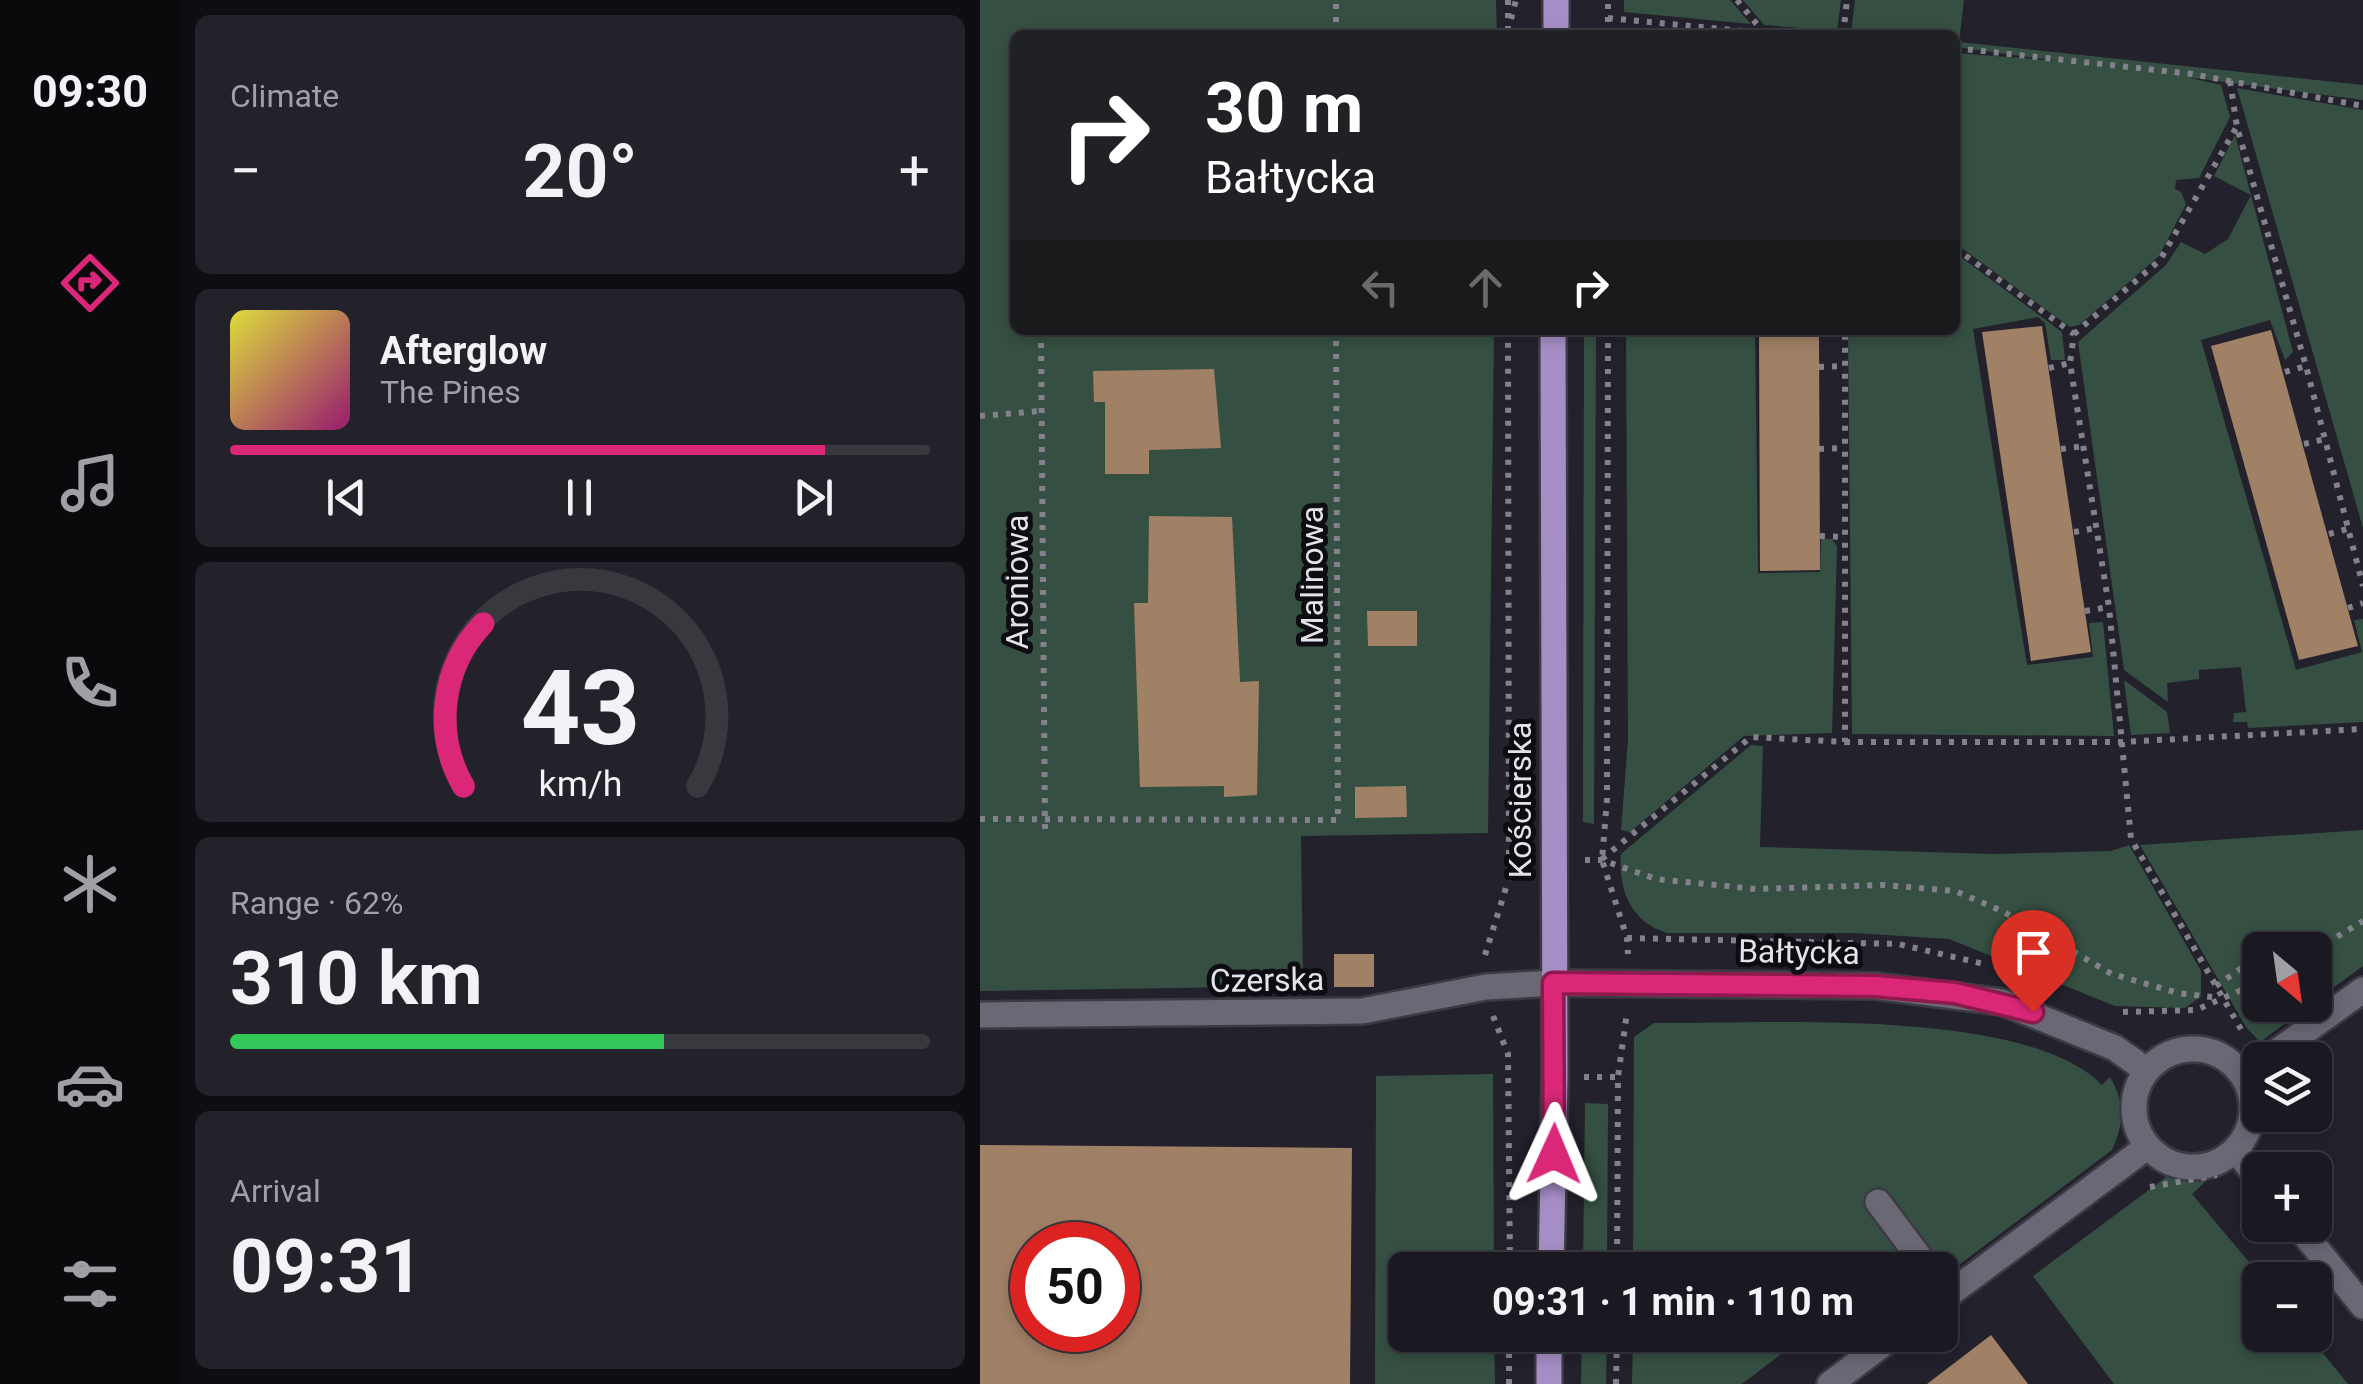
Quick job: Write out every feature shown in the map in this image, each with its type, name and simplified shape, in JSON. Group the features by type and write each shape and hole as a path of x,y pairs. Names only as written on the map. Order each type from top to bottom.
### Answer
{"main road":[{"path":"1556,0 1556,30"},
{"name":"Kościerska","path":"1551,1252 1553,335"},
{"path":"1549,1384 1550,1352"}],"street":[{"name":"Czerska","path":"980,1015 1362,1011 1486,987 1553,983"},
{"name":"Bałtycka","path":"1553,983 1875,986 1955,993 2033,1012 2115,1048 2146,1070"},
{"path":"2285,1042 2363,990"},
{"path":"2242,1062 2231,1062 2196,1048 2160,1058 2146,1070 2136,1088 2133,1108 2136,1129 2147,1147 2162,1160 2200,1167 2236,1150 2248,1132"},
{"path":"1958,1282 2147,1147"},
{"path":"2236,1150 2242,1158"},
{"path":"1878,1202 1916,1252"},
{"path":"2310,1242 2363,1306"},
{"path":"1830,1384 1872,1352"}],"path":[{"path":"1336,0 1336,30"},
{"path":"1508,0 1508,30"},
{"path":"1508,30 1516,0"},
{"path":"1608,0 1608,30"},
{"path":"1737,0 1762,30"},
{"path":"1843,30 1847,0"},
{"path":"1608,18 1733,30"},
{"path":"1960,48 2079,59 2363,106"},
{"path":"2230,81 2237,127 2306,366 2363,586"},
{"path":"2237,127 2160,260 2074,334 2070,363 2108,608 2130,839 2244,1042"},
{"path":"1960,252 2074,334"},
{"name":"Aroniowa","path":"1041,335 1045,833"},
{"name":"Malinowa","path":"1044,818 1338,820 1336,335"},
{"path":"1482,960 1509,878 1508,335"},
{"path":"1608,335 1607,799 1602,860 1627,938"},
{"path":"1845,335 1846,742"},
{"path":"2049,368 2070,363"},
{"path":"1820,366 1845,366"},
{"path":"2285,372 2306,366"},
{"path":"980,416 1041,412"},
{"path":"2304,444 2325,438"},
{"path":"2061,449 2085,446"},
{"path":"1820,449 1846,448"},
{"path":"2074,532 2096,528"},
{"path":"2329,534 2347,530"},
{"path":"1820,536 1846,537"},
{"path":"2348,608 2363,603"},
{"path":"2085,611 2108,608"},
{"path":"1602,860 1751,737 1982,745 2363,729"},
{"path":"980,819 1044,818"},
{"path":"1602,860 1656,879 1756,889 1884,885 1955,891 2002,911 2112,974 2178,994 2220,998 2242,989"},
{"path":"2332,940 2363,921"},
{"path":"2216,986 2242,968"},
{"path":"1492,1013 1508,1054 1510,1252"},
{"path":"2115,1048 2129,1014"},
{"path":"1617,1252 1618,1078 1626,1028 1640,1022"},
{"path":"1509,1384 1510,1352"},
{"path":"1616,1384 1617,1352"}],"green space":[{"path":"980,0 1496,0 1497,30 1010,30 1010,335 1494,335 1488,833 1301,836 1303,986 980,991"},
{"path":"1624,0 1730,0 1751,24 1624,12"},
{"path":"1743,0 1841,0 1837,30 1764,25"},
{"path":"1855,0 1964,0 1960,34 1960,30 1851,30"},
{"path":"1960,42 2363,85 2363,100 2186,77 2221,85 2230,117 2199,178 2176,180 2175,189 2181,192 2186,204 2159,256 2079,325 2070,327 1960,247 1960,53 2059,61 1960,48"},
{"path":"2237,88 2363,110 2363,528"},
{"path":"2235,135 2293,352 2285,360 2270,320 2201,340 2296,670 2362,652 2354,620 2363,619 2363,722 2248,728 2247,722 2233,722 2234,713 2246,712 2241,667 2199,670 2199,679 2167,683 2168,702 2124,670 2078,342 2166,265 2181,242 2205,254 2228,239 2251,195 2214,176"},
{"path":"1960,257 2062,332 2065,360 2051,360 2045,323 2038,317 1973,329 2027,665 2093,657 2089,623 2103,622 2114,736 1852,734 1848,335 1960,335"},
{"path":"1584,335 1596,335 1594,824 1583,822"},
{"path":"1626,335 1755,335 1758,573 1820,572 1821,539 1832,539 1837,546 1832,733 1744,736 1630,832 1621,830 1628,740"},
{"path":"2124,680 2167,712 2170,733 2131,735"},
{"path":"1751,745 1763,746 1760,847 1992,854 2111,851 2129,845 2201,971 2201,996 2185,1008 2115,1006 1949,939 1855,933 1667,933 1655,928 1629,903 1622,880 1621,854"},
{"path":"2363,830 2363,966 2332,989 2332,932 2242,932 2242,1020 2140,845"},
{"path":"1822,1022 1955,1031 2015,1042 2065,1060 2102,1085 2110,1077 2120,1104 2119,1131 2112,1150 1958,1266 1958,1252 1633,1252 1634,1037 1654,1023"},
{"path":"2243,1022 2287,1022 2260,1042"},
{"path":"1493,1074 1494,1252 1388,1252 1388,1352 1494,1352 1495,1384 1375,1384 1376,1076"},
{"path":"1585,1103 1608,1104 1607,1252 1583,1252"},
{"path":"2185,1163 2207,1180 2192,1194 2249,1262 2242,1262 2242,1352 2322,1352 2348,1384 2114,1384 2033,1276"},
{"path":"1582,1352 1607,1352 1606,1384 1581,1384"},
{"path":"1633,1352 1784,1352 1742,1384 1632,1384"}],"building":[{"path":"2042,326 2091,652 2031,661 1982,332"},
{"path":"2271,330 2358,646 2299,660 2211,346"},
{"path":"1759,335 1819,335 1820,570 1760,571"},
{"path":"1214,369 1221,448 1149,450 1149,474 1105,474 1105,402 1094,402 1093,371"},
{"path":"1149,516 1232,517 1240,682 1259,681 1257,795 1224,797 1224,786 1140,787 1134,603 1148,603"},
{"path":"1367,611 1417,611 1417,646 1368,646"},
{"path":"1406,786 1407,817 1355,818 1355,787"},
{"path":"1334,954 1374,954 1374,987 1334,987"},
{"path":"980,1145 1352,1148 1350,1384 980,1384"},
{"path":"1991,1335 2028,1384 1927,1384"}],"route":[{"path":"1554,1154 1553,983 1875,986 1955,993 2033,1012"}]}
